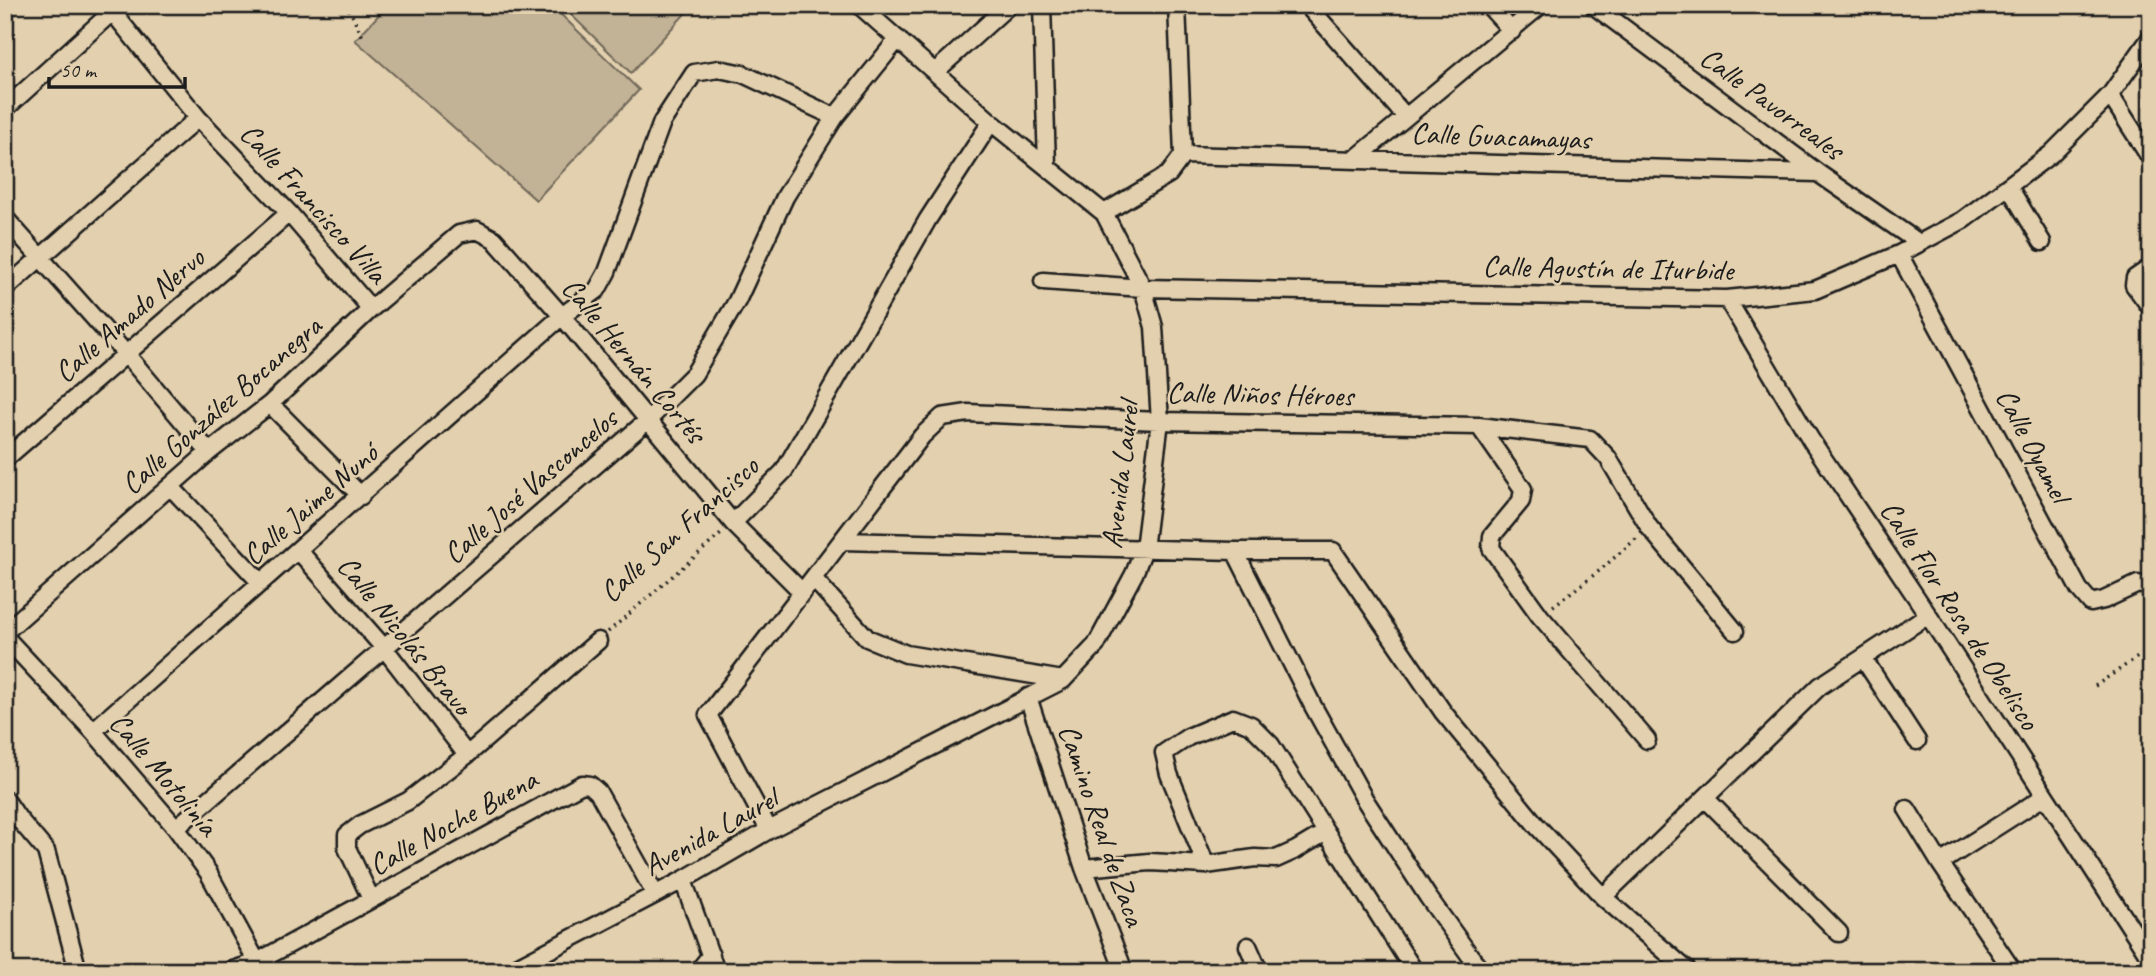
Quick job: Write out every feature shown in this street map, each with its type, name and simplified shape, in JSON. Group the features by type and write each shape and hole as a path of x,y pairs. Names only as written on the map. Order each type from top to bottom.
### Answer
{"street":[{"name":"Avenida Laurel","path":"509,971 683,880 769,830 1063,680 1096,645 1134,574 1144,549 1160,421 1154,327 1143,288 1104,212 992,122 859,5"},
{"path":"935,72 1009,5"},
{"path":"1042,5 1047,166"},
{"path":"1104,212 1169,174 1183,155 1177,5"},
{"path":"1307,5 1406,117"},
{"path":"1488,5 1512,32"},
{"path":"1354,160 1512,32 1541,5"},
{"name":"Calle Pavorreales","path":"1593,5 1818,173 1919,243"},
{"path":"5,109 110,8"},
{"name":"Calle Francisco Villa","path":"110,8 198,118 289,213 371,309"},
{"name":"Calle Agustín de Iturbide","path":"1043,281 1143,288 1727,299 1815,290 1899,254 1963,220 2009,187 2051,154 2110,95 2151,37"},
{"name":"Calle José Vasconcelos","path":"176,828 648,420 694,374 737,301 785,197 835,117 898,39"},
{"path":"562,316 597,290 607,272 662,122 694,74 719,69 743,74 835,117"},
{"path":"2110,95 2151,159"},
{"path":"5,289 198,118"},
{"name":"Calle San Francisco","path":"733,523 784,471 928,219 992,122"},
{"name":"Calle Guacamayas","path":"1183,155 1818,173"},
{"path":"2009,187 2042,242"},
{"name":"Calle Amado Nervo","path":"5,459 289,213"},
{"path":"5,218 209,452"},
{"name":"Calle Hernán Cortés","path":"477,230 494,239 562,316 733,523 802,592"},
{"name":"Calle González Bocanegra","path":"5,632 209,452 271,404 371,309 459,234 477,230"},
{"name":"Calle Oyamel","path":"1899,254 2079,589 2091,603 2138,584 2151,587"},
{"path":"2151,267 2136,278 2134,285 2151,308"},
{"name":"Calle Flor Rosa de Obelisco","path":"1727,299 1811,440 2148,951"},
{"name":"Calle Jaime Nunó","path":"93,732 562,316"},
{"path":"271,404 361,496"},
{"name":"Calle Niños Héroes","path":"769,830 708,715 922,436 942,416 968,413 1160,421 1479,426 1590,439 1608,458 1649,527"},
{"path":"1479,426 1523,489 1521,501 1492,537 1491,548 1541,616 1647,740"},
{"path":"170,486 261,583"},
{"path":"1649,527 1735,631"},
{"path":"842,541 1334,551 1443,712 1537,826 1603,897 1685,969"},
{"name":"Calle Nicolás Bravo","path":"299,551 385,649 467,755"},
{"path":"1235,551 1313,706 1365,800 1428,897 1481,971"},
{"path":"813,578 867,638 880,644 906,654 1063,680"},
{"path":"1603,897 1821,686 1928,615"},
{"name":"Calle Motolinía","path":"5,637 93,732 176,828 208,872 257,962"},
{"name":"Calle San Francisco","path":"371,899 346,848 348,835 360,825 408,802 467,755 597,641"},
{"path":"1863,658 1917,741"},
{"name":"Camino Real de Zaca","path":"1028,697 1084,868 1124,971"},
{"path":"1206,865 1169,774 1164,753 1188,737 1233,718 1251,724 1271,745 1413,969"},
{"name":"Calle Noche Buena","path":"230,971 257,962 582,784 590,785 598,792 655,894"},
{"path":"1940,863 2045,796"},
{"path":"1705,798 1839,933"},
{"path":"5,799 46,851 78,971"},
{"path":"1907,809 2013,971"},
{"path":"1084,868 1150,862 1206,865 1255,858 1276,859 1326,832"},
{"path":"683,880 716,971"},
{"path":"1248,946 1259,971"},
{"path":"698,971 710,954"}],"path":[{"path":"343,5 349,9 364,39"},
{"name":"Calle San Francisco","path":"597,641 733,523"},
{"path":"1541,616 1599,572 1649,527"},
{"path":"2095,686 2151,648"}],"shaded area":[{"path":"388,5 551,5 639,90 536,200 355,40"},
{"path":"561,5 693,5 631,73"}]}
